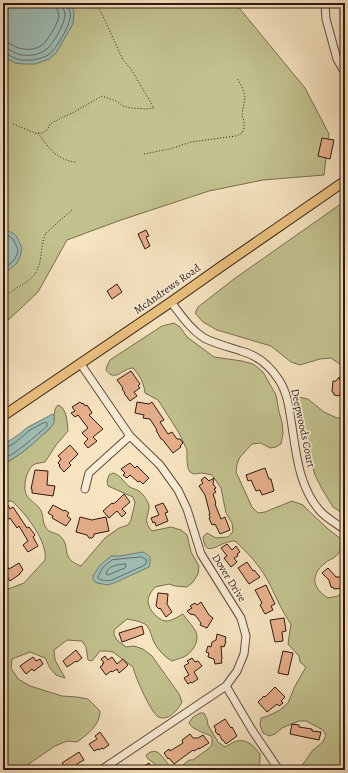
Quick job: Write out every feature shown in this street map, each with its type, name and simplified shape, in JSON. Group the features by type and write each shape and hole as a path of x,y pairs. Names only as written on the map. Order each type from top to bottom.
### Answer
{"main road":[{"name":"McAndrews Road","path":"3,416 172,302 345,181"}],"street":[{"path":"325,3 326,19 337,59 345,73"},
{"name":"Deepwoods Court","path":"172,302 192,328 204,337 223,345 244,351 259,359 270,368 280,381 286,394 300,470 312,500 321,512 345,530"},
{"name":"Dover Drive","path":"80,363 130,436 160,465 178,490 187,509 201,554 242,618 246,636 244,654 237,671 226,686 101,770"},
{"path":"85,489 89,473 130,436"},
{"path":"226,686 252,730 280,770"}],"path":[{"path":"13,124 24,129 43,133 50,124 102,96 130,108 154,108 131,69 123,60 102,14 95,3"},
{"path":"144,154 162,151 191,142 236,136 242,133 244,129 242,115 245,96 237,78"},
{"path":"38,133 46,145 60,158 76,162"},
{"path":"3,298 29,280 37,272 40,262 43,238 46,233 73,209"}],"green space":[{"path":"3,3 235,3 305,88 329,134 324,175 263,180 209,191 121,220 67,240 38,292 3,325"},
{"path":"345,201 345,368 331,358 320,359 300,365 291,362 271,346 217,330 203,322 195,313 198,307 234,279"},
{"path":"174,323 180,327 187,337 214,357 253,364 263,372 276,395 282,422 283,433 281,444 270,448 261,443 252,444 240,457 237,464 236,472 252,507 258,513 265,512 292,501 303,505 328,529 341,539 343,546 337,555 320,568 315,577 316,586 328,598 338,596 345,591 345,762 338,770 300,770 313,750 323,742 326,735 323,730 306,721 299,721 282,728 275,734 269,736 263,733 260,725 261,718 280,710 288,703 295,686 306,667 300,662 299,656 288,644 291,624 264,574 235,541 231,541 211,549 206,547 203,537 207,533 216,538 228,537 233,530 232,523 226,513 221,488 212,475 202,473 194,474 190,472 187,461 187,450 179,433 158,400 145,393 144,386 133,368 116,375 109,374 106,370 110,360 162,326"},
{"path":"298,397 308,399 324,412 337,418 345,418 345,515 333,507 315,475 299,418"},
{"path":"58,405 65,412 68,431 56,445 45,462 34,464 28,471 25,484 27,496 39,507 47,529 58,534 65,542 70,560 81,566 105,538 119,528 128,525 131,520 135,503 133,497 108,486 107,481 109,475 113,473 116,474 130,487 139,491 146,498 149,505 147,522 149,528 152,531 171,527 181,530 187,535 191,552 199,566 198,574 193,582 187,587 169,584 155,587 149,596 149,605 152,612 161,620 172,620 183,614 195,630 197,640 192,650 187,655 172,661 158,649 149,628 145,624 127,619 114,630 114,635 117,640 126,647 134,646 143,649 152,656 179,694 182,702 172,715 165,718 161,718 154,713 133,667 113,652 100,651 92,661 88,660 86,647 82,641 67,640 54,650 55,660 65,678 56,675 50,668 45,658 30,652 12,659 11,668 18,679 30,686 62,696 88,699 100,711 96,725 77,742 67,741 55,746 20,770 3,770 3,591 24,583 45,560 45,553 39,536 23,513 12,501 9,501 3,505 3,464 23,452 49,430 53,422 56,407"},
{"path":"200,713 204,713 208,725 218,742 225,747 236,741 245,741 253,746 260,754 259,765 253,770 234,770 226,768 217,770 157,770 153,762 146,756 151,752 155,751 158,753 174,769 183,765 189,760 193,760 212,745 211,736 196,729 189,723 193,717"}],"water":[{"path":"3,3 70,3 74,11 73,24 56,53 49,59 35,64 15,63 3,56"},
{"path":"3,228 17,237 22,248 17,263 3,275"},
{"path":"52,414 54,415 54,421 51,427 23,452 3,464 3,445 28,427"},
{"path":"142,552 148,554 150,558 149,567 108,585 97,583 93,579 93,576 100,565 111,556"}],"building":[{"path":"322,138 334,140 330,159 318,156"},
{"path":"146,230 149,236 146,237 150,246 145,249 138,234"},
{"path":"117,284 122,292 112,299 107,291"},
{"path":"131,371 140,384 138,386 140,388 134,392 137,396 130,401 117,380"},
{"path":"339,377 341,382 345,383 345,395 340,394 339,396 334,395 332,392 333,381 336,381"},
{"path":"80,402 85,406 87,405 92,413 89,415 103,429 93,437 97,441 88,448 84,443 88,439 82,433 88,428 78,415 75,417 71,413 75,411 72,407"},
{"path":"137,402 149,404 152,402 164,420 160,422 168,434 172,432 177,439 180,439 183,443 180,446 181,447 173,453 161,439 150,419 143,418 144,415 135,413"},
{"path":"70,445 78,454 69,463 71,465 64,472 59,466 60,465 58,463 61,459 58,456"},
{"path":"130,463 135,468 137,466 149,478 143,484 140,481 138,482 130,475 127,478 123,475 125,473 121,469"},
{"path":"265,468 269,479 271,479 274,491 262,495 260,490 256,491 251,480 248,481 246,475"},
{"path":"35,470 48,471 47,485 55,486 53,496 32,493 31,489"},
{"path":"205,477 209,481 214,478 213,484 216,488 214,489 216,492 213,494 215,504 221,519 225,517 230,530 220,534 215,524 212,525 209,518 210,514 205,495 199,486 203,483 201,480"},
{"path":"124,494 130,502 122,509 126,513 122,517 117,511 109,518 103,511"},
{"path":"163,503 168,512 165,513 168,521 156,526 155,522 153,523 151,518 159,515 155,506"},
{"path":"8,505 10,509 13,507 27,528 29,527 35,535 33,537 38,546 28,552 23,545 28,541 19,526 17,528 10,518 3,522 3,508"},
{"path":"53,505 69,513 67,516 71,519 66,526 52,518 53,516 48,513"},
{"path":"80,517 92,520 106,517 109,531 94,534 92,538 76,532"},
{"path":"227,544 232,550 236,546 240,552 237,554 238,556 234,558 237,562 231,567 224,558 227,556 221,548"},
{"path":"247,562 253,571 254,570 260,577 249,584 238,568"},
{"path":"19,563 23,570 20,574 10,581 6,575 3,578 3,569 7,566 9,569"},
{"path":"328,568 336,577 345,577 345,588 334,589 331,587 329,580 322,573"},
{"path":"266,585 275,604 271,606 273,610 265,614 260,605 262,603 255,590"},
{"path":"158,593 168,594 167,604 172,612 166,617 160,608 159,609 156,606"},
{"path":"201,602 209,615 213,618 207,628 200,625 201,623 195,615 190,614 187,611 192,608 190,606 195,603 197,605"},
{"path":"284,618 286,631 282,632 283,641 275,642 270,620"},
{"path":"142,626 144,634 122,642 119,633"},
{"path":"217,634 226,637 226,641 224,647 221,646 222,663 215,664 214,659 208,657 209,653 206,652 208,646 211,647 212,642 216,640"},
{"path":"76,650 82,658 67,667 63,661"},
{"path":"283,651 293,653 288,675 278,673"},
{"path":"105,656 108,660 112,657 117,664 123,659 128,665 119,673 117,669 106,675 100,667 104,663 101,659"},
{"path":"33,657 36,661 40,659 43,664 34,671 32,669 26,674 20,666"},
{"path":"192,658 195,662 198,661 202,666 194,672 198,679 188,684 184,678 189,675 184,666 189,663 187,661"},
{"path":"275,687 285,697 281,701 283,703 279,706 277,704 267,712 258,702"},
{"path":"225,719 237,736 226,744 215,731 214,726"},
{"path":"292,724 299,725 299,727 312,729 312,731 321,732 319,740 290,734"},
{"path":"100,732 109,745 103,749 94,751 89,744 97,739 95,736"},
{"path":"190,734 193,738 198,738 203,735 209,743 199,749 193,750 174,764 164,753 169,749 170,751 183,743 182,740"},
{"path":"79,752 84,760 70,770 67,770 62,763"},
{"path":"149,763 153,770 138,770"}]}
